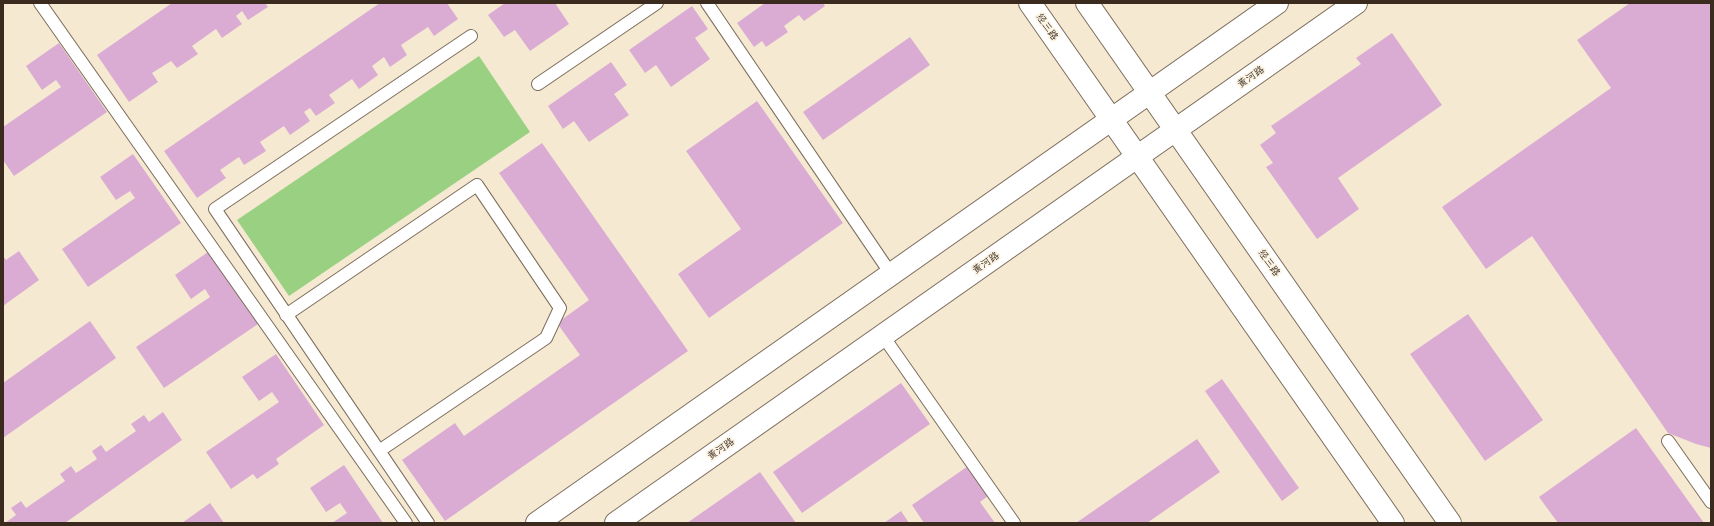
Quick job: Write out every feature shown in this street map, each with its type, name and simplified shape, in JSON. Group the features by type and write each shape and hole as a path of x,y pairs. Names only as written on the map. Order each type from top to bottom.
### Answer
{"main road":[{"name":"经三路","path":"1030,3 1393,523"},
{"name":"经三路","path":"1087,3 1450,523"},
{"path":"537,523 1277,3"},
{"name":"黄河路","path":"616,523 1356,3"}],"lane":[{"path":"40,3 406,523"},
{"path":"538,84 657,3"},
{"path":"707,3 891,274"},
{"path":"428,523 215,209 471,36"},
{"path":"286,315 477,185 560,308 546,338 379,451"},
{"path":"883,336 1014,523"},
{"path":"1668,441 1711,502"}],"green space":[{"path":"479,56 530,132 289,296 237,220"}],"building":[{"path":"172,3 265,3 268,7 248,20 242,11 236,16 242,24 222,38 216,29 192,46 198,54 177,68 171,61 152,73 158,82 129,102 97,55"},
{"path":"380,3 447,3 458,19 434,36 428,27 401,45 407,55 390,67 384,57 372,66 378,75 359,89 352,79 329,95 335,103 316,116 310,108 304,112 310,121 290,135 284,126 260,142 266,151 244,165 239,157 220,170 226,178 197,198 164,151"},
{"path":"505,3 555,3 569,24 530,51 515,30 504,37 488,15"},
{"path":"765,3 823,3 825,6 804,21 799,15 784,26 788,32 766,47 762,41 754,47 737,23"},
{"path":"1630,3 1711,3 1711,448 1668,433 1532,236 1486,269 1442,207 1611,88 1577,40"},
{"path":"692,6 708,29 695,38 710,59 671,87 656,65 645,73 629,50"},
{"path":"1392,33 1442,105 1338,178 1359,209 1317,239 1266,167 1273,163 1260,145 1276,133 1271,126 1361,64 1356,58"},
{"path":"910,37 930,65 823,140 803,112"},
{"path":"59,43 107,112 14,176 3,160 3,127 61,87 56,80 42,90 26,66"},
{"path":"611,62 627,85 614,94 629,115 589,142 574,121 563,129 548,106"},
{"path":"757,101 843,223 709,318 678,274 741,229 686,151"},
{"path":"542,143 688,351 445,521 402,460 455,423 464,436 580,355 557,323 589,300 499,173"},
{"path":"133,154 181,223 88,287 62,249 135,198 130,191 116,200 100,177"},
{"path":"19,251 39,280 3,306 3,256 6,260"},
{"path":"208,252 258,324 164,388 136,347 210,297 205,289 191,299 175,275"},
{"path":"1468,314 1543,420 1485,461 1410,354"},
{"path":"90,321 116,358 3,438 3,383"},
{"path":"276,354 324,425 276,459 279,464 257,479 253,474 231,489 206,452 279,402 272,392 259,401 242,377"},
{"path":"1222,379 1299,488 1282,501 1205,391"},
{"path":"901,383 930,424 802,513 773,472"},
{"path":"163,412 182,440 65,523 5,523 16,515 11,508 21,501 26,508 65,481 60,474 71,466 76,473 97,459 92,451 101,445 106,452 136,431 131,424 144,415 149,422"},
{"path":"1636,428 1704,523 1558,523 1539,497"},
{"path":"1197,439 1220,472 1147,523 1076,523"},
{"path":"971,464 992,493 980,502 995,523 924,523 912,505"},
{"path":"344,465 383,523 332,523 347,513 340,503 326,512 310,488"},
{"path":"760,472 796,523 687,523"},
{"path":"210,503 224,523 182,523"},
{"path":"901,511 909,523 884,523"}]}
